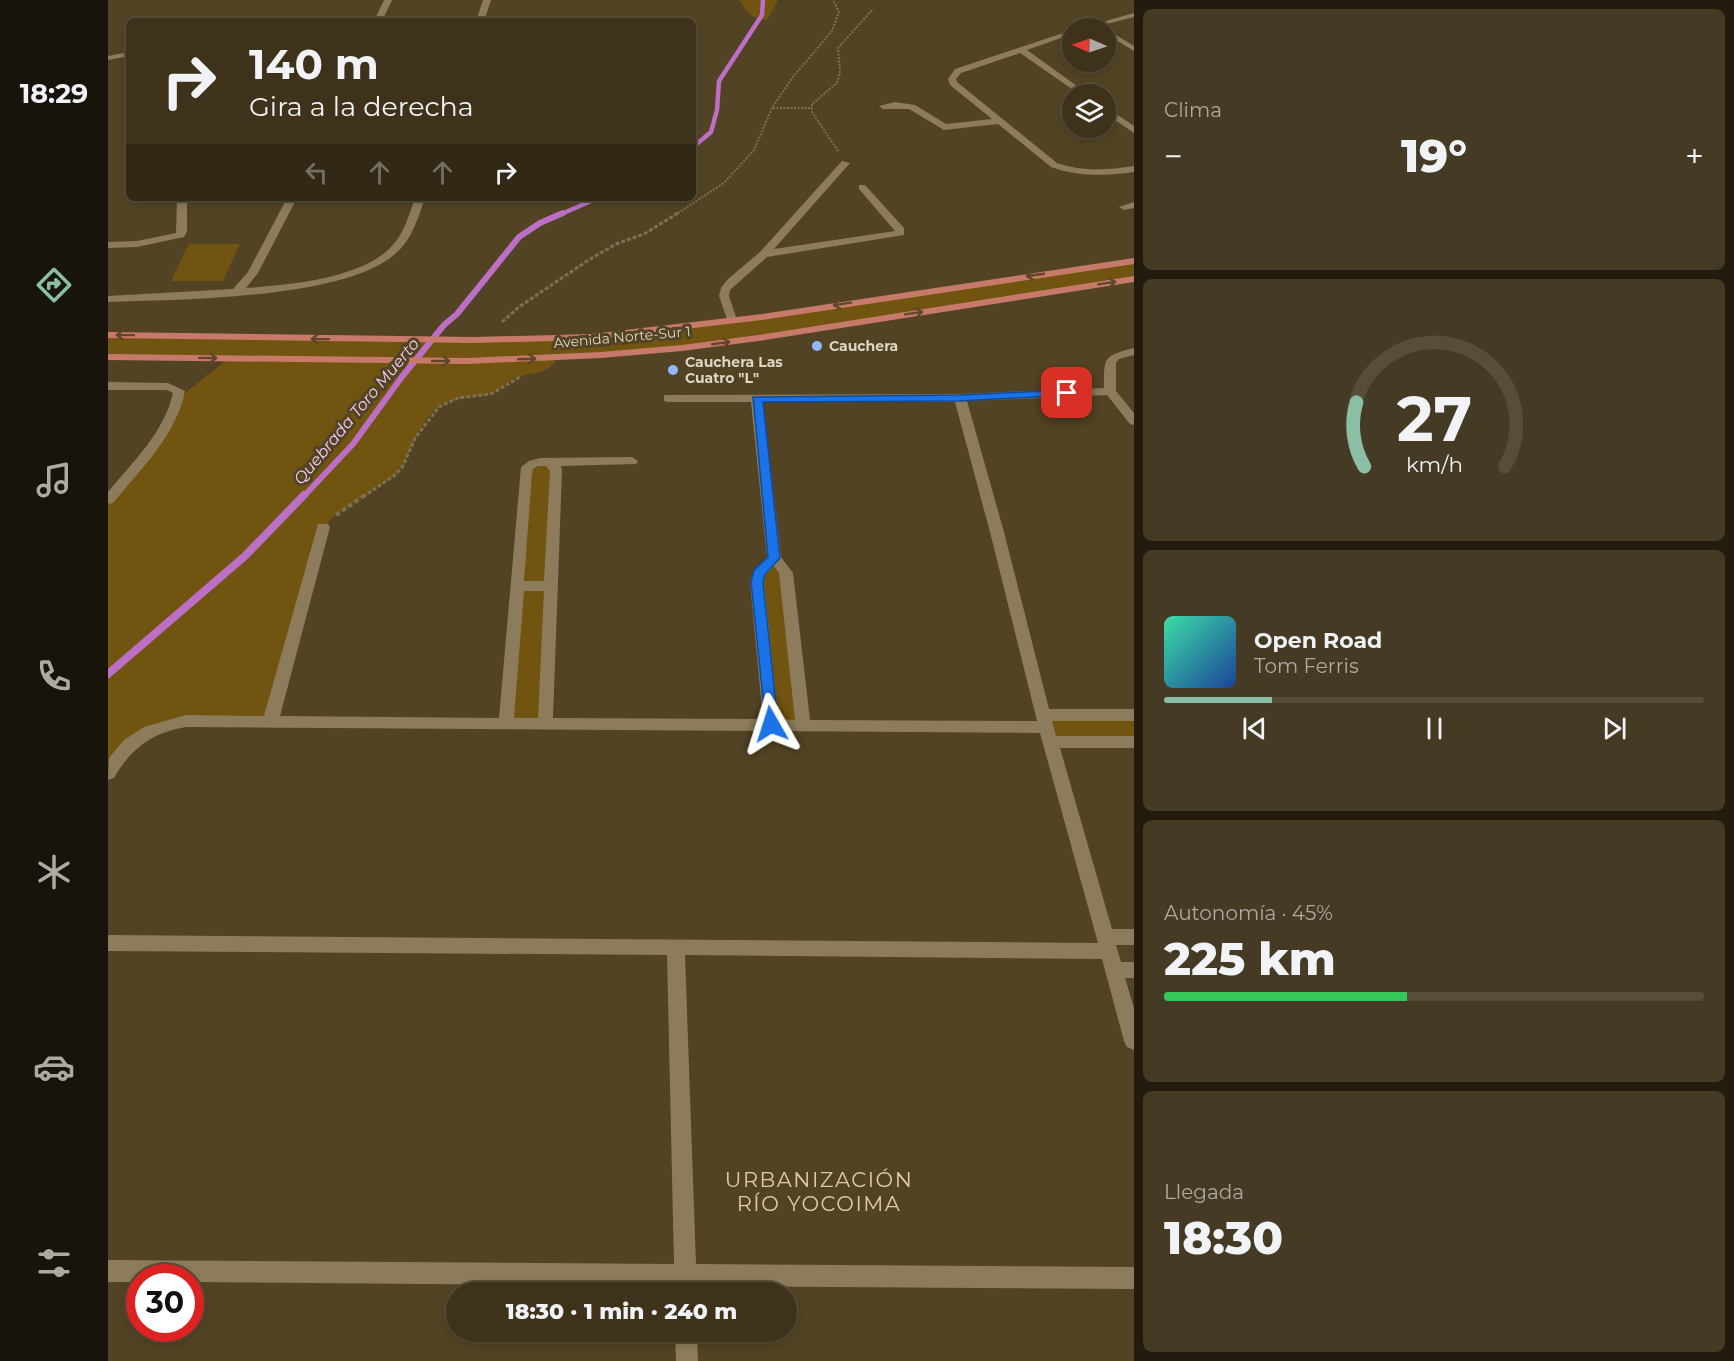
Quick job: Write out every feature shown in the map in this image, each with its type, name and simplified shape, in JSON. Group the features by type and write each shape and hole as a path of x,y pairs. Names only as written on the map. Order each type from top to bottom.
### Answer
{"main road":[{"name":"Avenida Norte-Sur 1","path":"108,335 474,340 591,337 732,320 1134,261"},
{"name":"Avenida Norte-Sur 1","path":"108,357 468,361 555,358 711,345 1134,279"}],"street":[{"path":"379,18 388,0"},
{"path":"481,18 487,0"},
{"path":"1116,21 1134,15"},
{"path":"1062,36 958,71 952,79 953,83 1054,165 1067,171 1100,174 1134,169"},
{"path":"1116,37 1134,49"},
{"path":"1021,50 1070,84"},
{"path":"108,58 126,55"},
{"path":"883,106 907,104 919,107 944,127 1000,121"},
{"path":"1116,117 1134,130"},
{"path":"732,320 725,305 725,290 732,280 764,254 845,163"},
{"path":"764,254 900,233 900,230 862,187"},
{"path":"108,245 137,244 180,235 182,201"},
{"path":"237,292 253,273 290,201"},
{"path":"108,299 237,292 327,279 370,267 390,254 401,243 419,201"},
{"path":"1134,351 1115,357 1110,363 1110,391 1134,421"},
{"path":"108,386 176,389 179,392 173,413 108,500"},
{"path":"668,398 960,398 1110,391"},
{"path":"960,398 997,532 1046,728 1134,1041"},
{"path":"757,399 774,558 782,565 786,573 803,724"},
{"path":"506,723 527,467 533,463 550,462 632,461"},
{"path":"545,723 556,471 550,462"},
{"path":"108,486 126,477"},
{"path":"270,723 323,527"},
{"path":"771,724 757,582 759,573 774,558"},
{"path":"517,586 551,586"},
{"path":"1046,728 1134,715"},
{"path":"108,774 126,747 144,733 167,724 186,721 803,724 1046,728 1134,742"},
{"path":"108,943 676,946 1107,944 1134,937"},
{"path":"676,946 685,1282"},
{"path":"1114,970 1134,970"},
{"path":"108,1270 603,1282"},
{"path":"797,1283 1134,1278"},
{"path":"686,1342 687,1361"}],"path":[{"path":"490,340 503,322 519,307 551,284 615,244 644,234 724,183 754,150 772,108 793,77 832,31 839,12 833,0"},
{"path":"845,163 812,108 812,104 830,92 839,80 840,72 836,54 838,48 873,9"},
{"path":"772,108 812,108"},
{"path":"323,527 333,517 395,475 403,466 415,438 439,406 458,399 491,394 517,377 548,368 555,363 555,358"}],"shaded area":[{"path":"739,0 778,0 767,20 750,15"},
{"path":"189,244 240,244 223,281 171,281"},
{"path":"1134,261 1134,279 765,337 556,358 554,363 545,370 517,377 493,393 458,399 440,406 420,429 395,475 333,517 323,527 270,723 167,724 113,764 108,774 108,500 179,398 229,358 108,357 108,335 474,340 635,333"},
{"path":"533,463 554,465 545,723 506,723"},
{"path":"781,565 803,725 771,724 757,582 765,566"},
{"path":"1043,715 1134,715 1134,742 1050,742"}],"waterway":[{"name":"Quebrada Toro Muerto","path":"696,144 711,132 717,110 719,81 762,15 763,0"},
{"name":"Quebrada Toro Muerto","path":"559,215 591,201"},
{"name":"Quebrada Toro Muerto","path":"303,497 353,444 401,378 444,325 457,314 519,237 540,223 563,213"},
{"name":"Quebrada Toro Muerto","path":"108,674 245,556 304,495"}],"place":[{"name":"Cauchera","path":"817,346"},
{"name":"Cauchera Las Cuatro \"L\"","path":"673,370"}],"district":[{"name":"URBANIZACIÓN RÍO YOCOIMA","path":"819,1192"}],"route":[{"path":"771,724 757,582 759,573 774,558 757,399 960,398 1067,393"}]}
